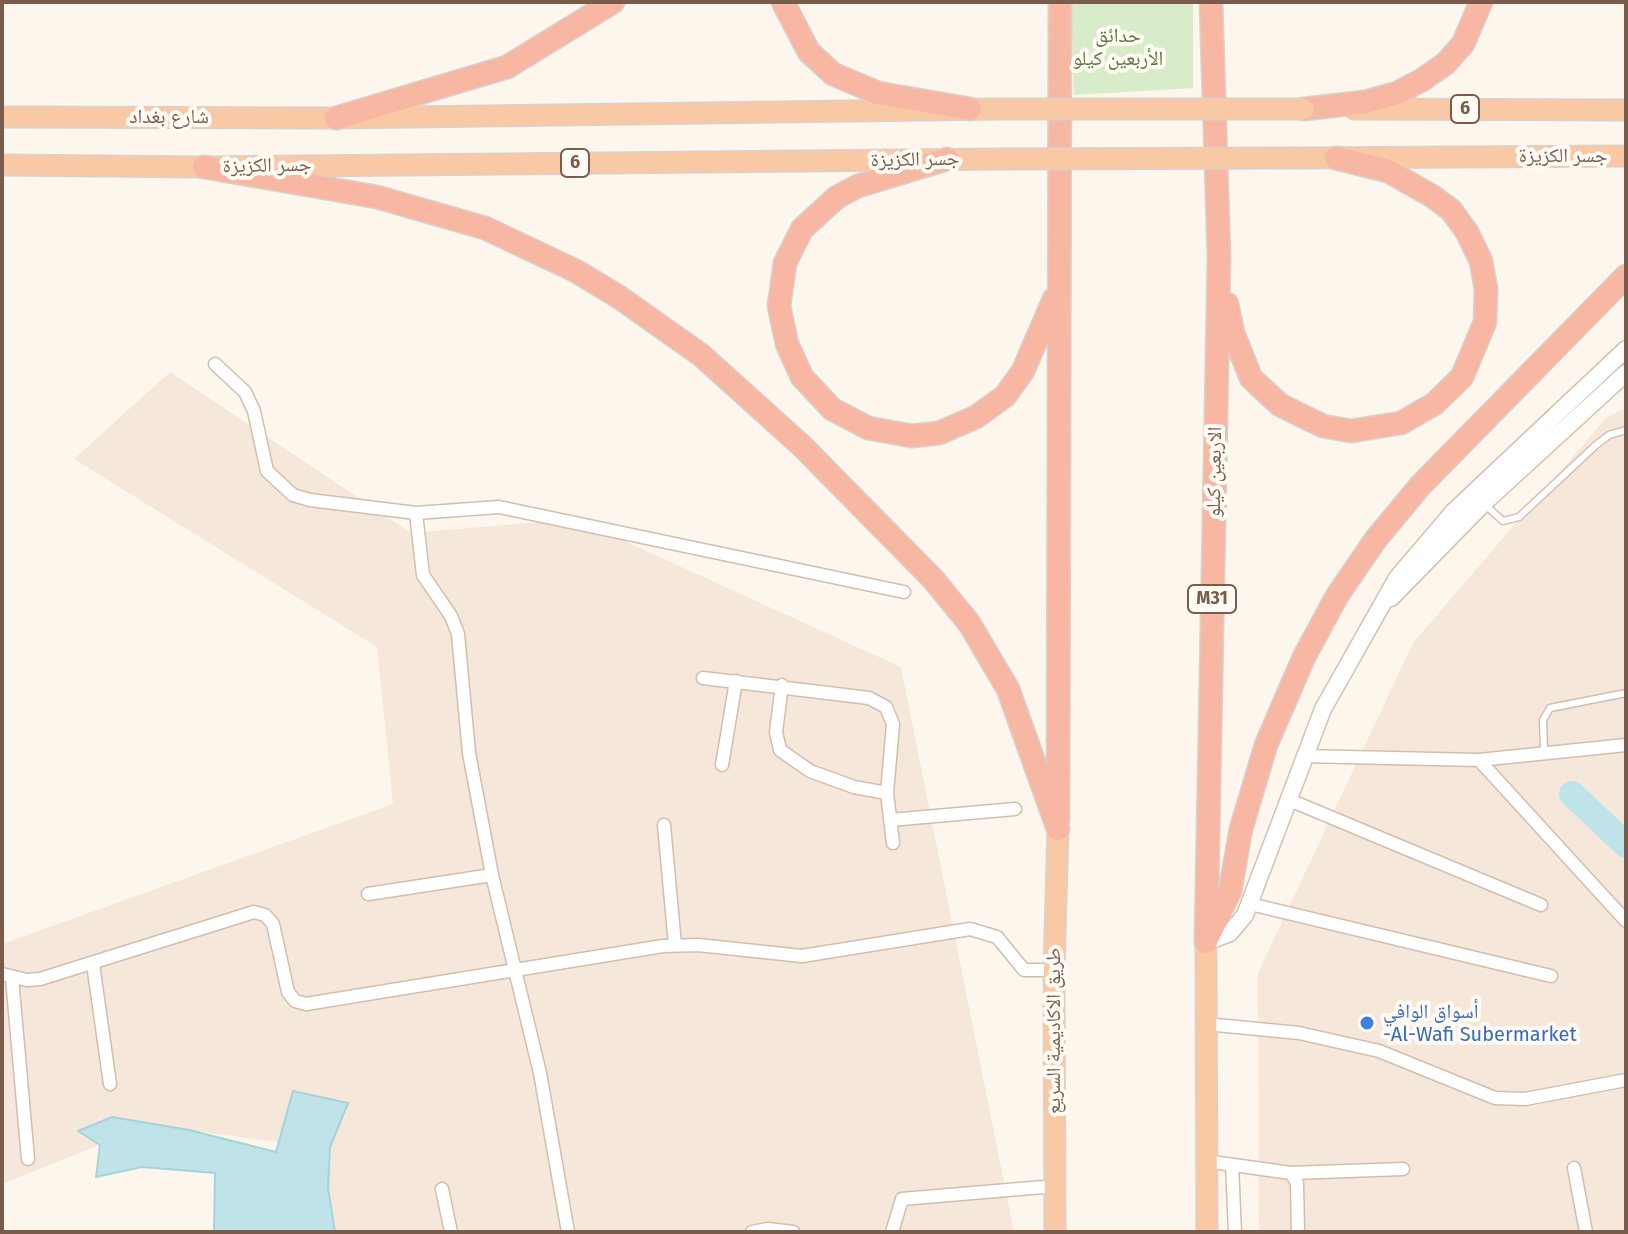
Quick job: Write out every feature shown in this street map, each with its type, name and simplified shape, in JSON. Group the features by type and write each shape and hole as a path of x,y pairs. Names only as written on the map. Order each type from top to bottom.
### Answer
{"highway":[{"path":"336,118 507,67 613,2"},
{"path":"783,2 809,52 833,74 878,93 970,109"},
{"path":"1051,2 1060,38"},
{"path":"1058,829 1060,2"},
{"name":"الاربعين كيلو","path":"1206,942 1219,257 1212,2"},
{"path":"1304,109 1365,102 1397,93 1422,80 1445,64 1463,44 1481,2"},
{"name":"6","path":"336,118 970,109 1626,110"},
{"name":"شارع بغداد","path":"2,117 336,118"},
{"name":"جسر الكزيزة","path":"204,167 1626,156"},
{"path":"1219,257 1233,333 1242,360 1251,378 1280,405 1323,426 1351,431 1401,423 1434,404 1462,377 1479,344 1485,322 1486,289 1481,261 1467,232 1451,210 1432,196 1388,171 1336,158"},
{"path":"947,159 881,178 837,197 818,212 793,245 785,263 779,306 794,362 815,393 849,420 888,433 912,436 957,426 1005,396 1023,371 1059,287"},
{"name":"6","path":"2,165 204,167"},
{"path":"204,167 377,197 485,228 598,284 701,355 812,456 933,579 969,623 1008,689 1058,829"},
{"path":"1207,1232 1206,942 1230,891 1244,818 1266,745 1304,657 1337,596 1376,539 1413,494 1626,276"},
{"name":"طريق الاكاديمية السريع","path":"1055,1232 1054,970 1058,829"}],"main road":[{"path":"1206,942 1230,933 1250,904 1303,756 1333,686 1405,567 1454,511 1626,349"},
{"path":"1381,607 1484,503 1626,373"}],"street":[{"path":"215,364 245,392 254,411 264,462 278,485 310,500 416,513 499,507 904,592"},
{"path":"416,513 423,575 451,616 458,634 469,753 492,875 540,1073 568,1232"},
{"path":"703,678 782,685 869,698 886,707 893,724 887,793 893,843"},
{"path":"722,765 736,681"},
{"path":"782,685 776,732 780,750 810,771 854,787 887,793"},
{"path":"1303,756 1479,760 1626,745"},
{"path":"1479,760 1626,921"},
{"path":"1287,799 1541,905"},
{"path":"890,820 1015,809"},
{"path":"664,825 675,945"},
{"path":"368,894 492,875"},
{"path":"1250,904 1551,976"},
{"path":"28,1159 7,976 40,979 254,912 265,915 273,924 288,992 300,1003 675,945 802,956 970,929 997,937 1024,970 1054,970"},
{"path":"93,964 110,1084"},
{"path":"1206,1024 1299,1033 1379,1051 1495,1098 1525,1099 1626,1080"},
{"path":"1205,1161 1291,1173 1403,1169"},
{"path":"1232,1165 1235,1232"},
{"path":"1574,1168 1586,1232"},
{"path":"1291,1173 1297,1183 1298,1232"},
{"path":"892,1232 902,1199 1055,1186"},
{"path":"442,1189 451,1232"},
{"path":"752,1232 793,1232"}],"lane":[{"path":"1484,503 1495,516 1511,522 1596,445 1609,435 1626,430"},
{"path":"1544,752 1543,715 1550,708 1626,693"}],"shaded area":[{"path":"170,372 411,533 576,519 901,667 1014,1232 324,1232 315,1147 149,1125 2,1184 2,944 393,804 377,647 74,459"},
{"path":"1626,408 1626,1232 1259,1232 1258,973 1413,643 1607,417"}],"green space":[{"name":"حدائق الأربعين كيلو","path":"1071,2 1193,2 1193,88 1074,95"}],"water":[{"path":"293,1091 348,1103 330,1147 328,1188 335,1232 214,1232 215,1173 142,1167 96,1177 100,1145 78,1131 112,1117 189,1130 276,1152"}],"waterway":[{"path":"1572,794 1626,845"}],"place":[{"name":"أسواق الوافي -Al-Wafi Subermarket","path":"1367,1023"}]}
